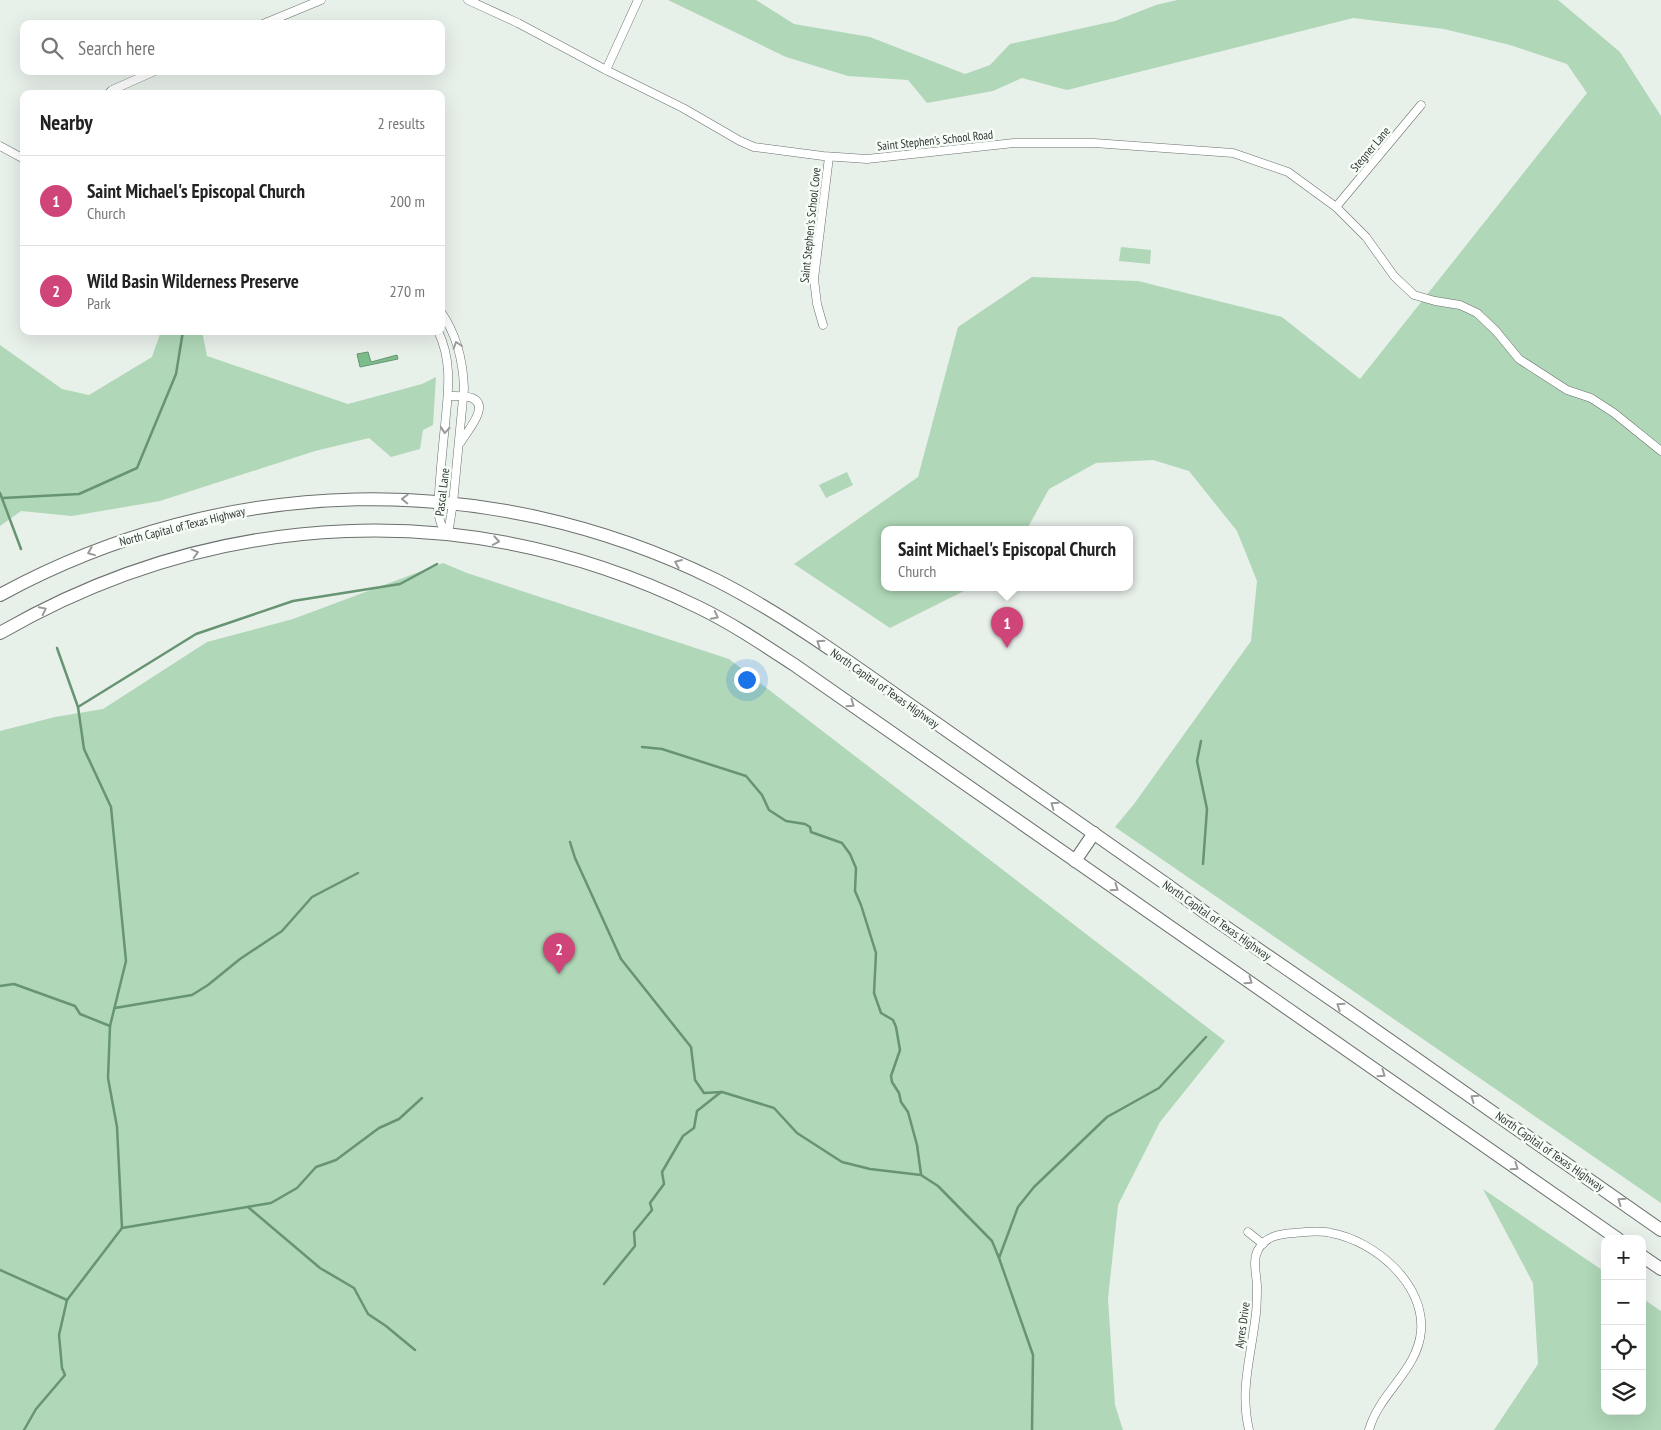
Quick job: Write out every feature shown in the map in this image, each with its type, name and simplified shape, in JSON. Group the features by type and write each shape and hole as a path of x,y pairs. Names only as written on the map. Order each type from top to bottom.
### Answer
{"highway":[{"name":"North Capital of Texas Highway","path":"0,595 50,570 117,542 221,514 269,506 320,501 381,499 453,503 524,514 594,531 650,551 717,581 780,616 834,652 1094,833 1206,914 1661,1230"},
{"path":"0,633 46,608 117,578 173,558 204,550 266,539 326,532 374,530 448,534 522,546 598,567 656,588 720,618 796,666 1612,1235"},
{"path":"1075,860 1094,833"},
{"path":"1646,1259 1661,1269"}],"street":[{"path":"272,20 321,0"},
{"name":"Saint Stephen's School Road","path":"468,0 516,21 754,147 829,157 868,159 1014,143 1094,142 1233,153 1288,172 1336,206 1366,237 1394,276 1414,295 1460,305 1477,313 1496,331 1519,359 1567,390 1591,398 1614,413 1661,451"},
{"path":"606,70 638,0"},
{"path":"112,90 146,75"},
{"name":"Stegner Lane","path":"1336,206 1421,106"},
{"path":"0,146 20,157"},
{"name":"Saint Stephen's School Cove","path":"823,325 816,304 814,278 829,157"},
{"name":"Pascal Lane","path":"445,319 454,334 464,370 464,397 459,451 448,534"},
{"name":"Pascal Lane","path":"440,335 446,351 449,370 439,517 448,534"},
{"path":"449,370 464,370"},
{"path":"448,396 470,397 476,401 479,410 463,438 459,451"},
{"path":"1248,1232 1263,1244 1272,1237 1281,1234 1320,1231 1340,1234 1381,1256 1398,1271 1411,1288 1420,1313 1421,1330 1418,1345 1409,1365 1378,1409 1369,1430"},
{"name":"Ayres Drive","path":"1249,1430 1245,1409 1245,1386 1256,1316 1256,1256 1263,1244"}],"shaded area":[{"path":"668,0 756,0 794,24 870,37 965,74 990,65 1010,44 1115,21 1156,5 1177,0 1558,0 1620,52 1661,116 1661,1203 1115,827 1134,804 1251,641 1257,581 1237,531 1189,471 1153,460 1096,463 1049,489 1029,526 881,526 881,591 964,591 890,628 794,564 918,477 958,327 1032,277 1138,281 1282,317 1360,379 1587,93 1567,64 1510,45 1444,29 1353,18 1067,90 1022,78 993,91 927,103 908,80 848,76 786,57"},
{"path":"1121,247 1151,250 1150,264 1119,261"},
{"path":"160,335 203,335 207,356 348,404 422,384 436,377 433,425 423,430 420,449 391,457 369,438 315,451 160,501 72,516 21,511 0,526 0,345 62,389 89,395 152,357"},
{"path":"368,352 371,362 397,355 398,359 360,367 357,354"},
{"path":"847,472 853,485 826,498 819,485"},
{"path":"443,563 467,573 729,659 1225,1041 1160,1122 1118,1205 1108,1299 1115,1405 1123,1430 0,1430 0,731 55,717 103,709 207,642 293,619"},
{"path":"1483,1189 1601,1269 1601,1415 1646,1415 1646,1301 1661,1311 1661,1430 1494,1430 1538,1364 1533,1283"}],"waterway":[{"path":"3,498 79,494 137,468 176,374 182,335"},
{"path":"0,493 21,549"},
{"path":"122,1228 117,1127 108,1078 110,1026 126,961 111,807 84,749 78,707 196,634 293,601 400,584 437,564"},
{"path":"57,648 78,707"},
{"path":"1201,741 1197,761 1207,809 1203,864"},
{"path":"642,747 662,749 746,776 762,795 769,810 786,821 805,824 810,827 811,832 842,843 850,854 856,868 855,891 876,953 874,993 881,1013 893,1020 896,1027 900,1050 891,1076 892,1082 908,1112 917,1145 921,1174"},
{"path":"570,842 575,858 621,959 691,1047 695,1080 704,1093 722,1092 774,1108 797,1133 842,1162 870,1169 921,1175 938,1186 992,1241 999,1258"},
{"path":"115,1008 192,995 208,985 240,959 282,931 312,897 358,873"},
{"path":"0,986 14,984 75,1006 80,1014 110,1026"},
{"path":"1032,1430 1033,1355 999,1258 1018,1207 1034,1187 1107,1117 1159,1088 1206,1037"},
{"path":"604,1284 635,1246 634,1232 652,1210 650,1203 664,1184 662,1172 683,1136 694,1128 697,1111 721,1092"},
{"path":"24,1430 36,1409 65,1375 62,1368 59,1335 67,1300 122,1228 271,1203 297,1188 316,1167 336,1160 379,1128 399,1119 422,1098"},
{"path":"248,1207 320,1268 354,1288 368,1314 415,1350"},
{"path":"0,1270 67,1300"}],"place":[{"name":"Saint Michael's Episcopal Church","path":"1007,648"},
{"name":"Wild Basin Wilderness Preserve","path":"559,974"}]}
